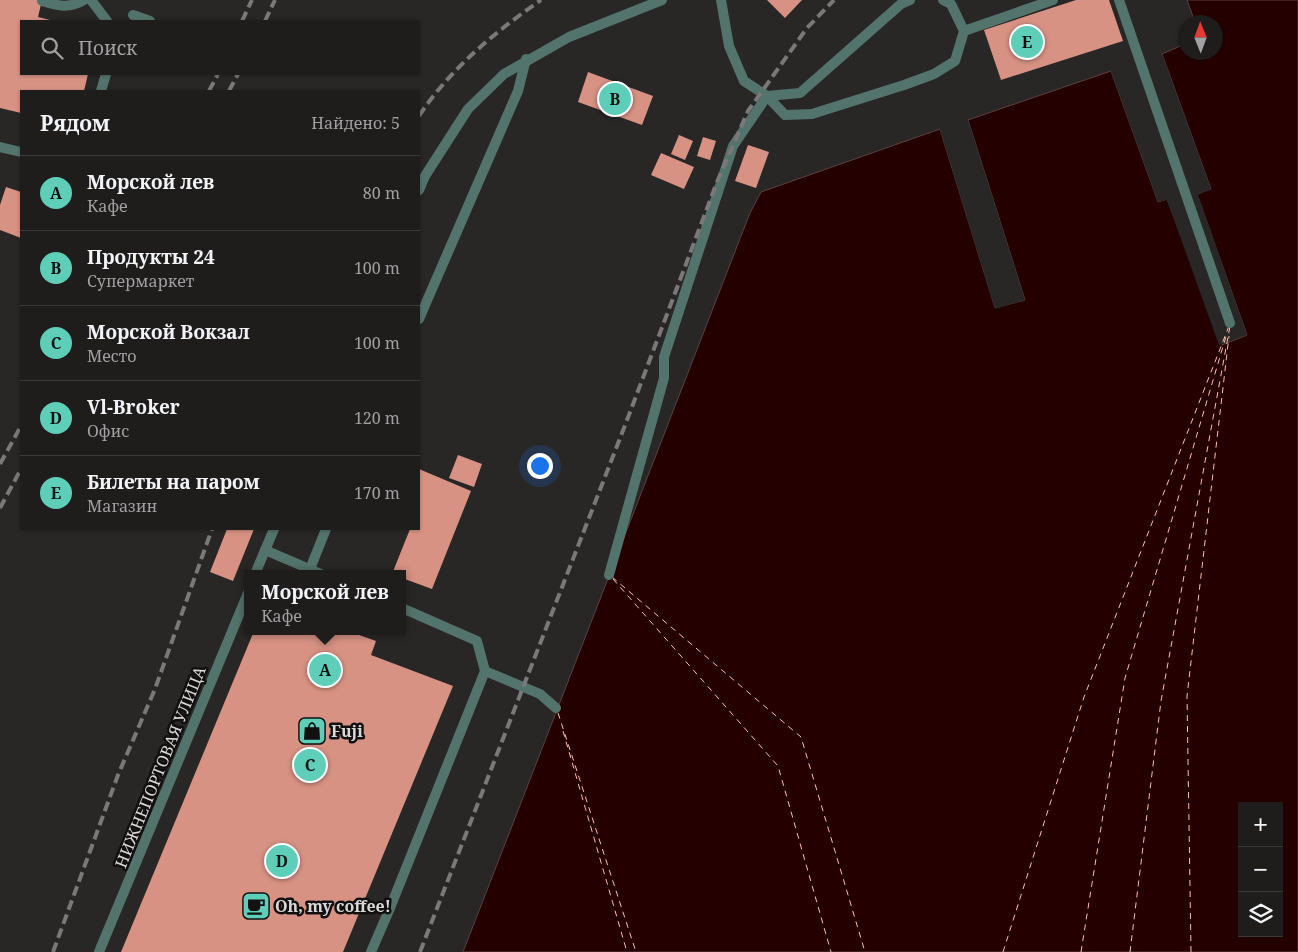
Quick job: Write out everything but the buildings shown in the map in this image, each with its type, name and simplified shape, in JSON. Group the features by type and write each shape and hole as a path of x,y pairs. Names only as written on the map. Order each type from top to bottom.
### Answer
{"street":[{"path":"42,1 67,7 75,6 84,0"},
{"path":"91,0 106,20"},
{"path":"420,188 425,176 468,109 504,74 526,59 569,36 662,0"},
{"path":"721,0 728,46 744,81 767,96 785,115 812,114 904,85 934,74 956,61 964,31 951,4 943,0"},
{"path":"767,96 800,93 901,4 910,0"},
{"path":"964,31 1053,0"},
{"path":"1119,0 1230,323"},
{"path":"133,15 147,20"},
{"path":"420,317 514,99 526,59"},
{"path":"101,90 106,75"},
{"path":"609,575 664,378 664,357 733,146 767,96"},
{"path":"0,147 20,152"},
{"path":"257,570 274,530"},
{"path":"265,550 310,569 326,530"},
{"name":"НИЖНЕПОРТОВАЯ УЛИЦА","path":"100,952 244,603"},
{"path":"371,952 485,671 477,640 406,610"},
{"path":"485,671 540,694 556,708"}],"shaded area":[{"path":"1187,0 1298,0 1298,952 463,952 750,213 761,192 940,129 995,308 1025,300 968,120 1111,71 1158,202 1167,199 1222,345 1247,335 1197,194 1211,189 1162,54 1178,47 1178,60 1223,60 1223,15 1192,15"}],"pier":[{"path":"1160,54 1162,54 1211,189 1198,195 1247,335 1219,345 1167,200 1158,202 1111,71 1114,71 1160,199 1169,198 1223,342 1244,334 1195,195 1196,192 1207,188"},
{"path":"968,120 1025,300 995,309 940,129 942,128 997,306 1022,298 965,121"}],"ferry route":[{"path":"1003,952 1084,697 1229,326"},
{"path":"1130,952 1161,701 1230,326"},
{"path":"1081,952 1125,678 1227,333"},
{"path":"1191,952 1187,696 1229,336"},
{"path":"612,577 801,737 865,952"},
{"path":"613,579 778,766 831,952"},
{"path":"558,713 636,952"},
{"path":"563,731 627,952"}],"railway":[{"path":"242,20 252,0"},
{"path":"265,20 275,0"},
{"path":"420,115 444,83 474,52 541,0"},
{"path":"420,952 624,428 717,182 748,111 807,28 834,0"},
{"path":"210,90 217,75"},
{"path":"230,90 237,75"},
{"path":"0,464 20,428"},
{"path":"0,508 20,471"},
{"path":"53,952 118,775 155,689 212,530"}],"place":[{"name":"Билеты на паром","path":"1027,42"},
{"name":"Продукты 24","path":"615,99"},
{"name":"Морской лев","path":"325,670"},
{"name":"Fuji","path":"312,731"},
{"name":"Морской Вокзал","path":"310,765"},
{"name":"Vl-Broker","path":"282,861"},
{"name":"Oh, my coffee!","path":"256,906"}]}
